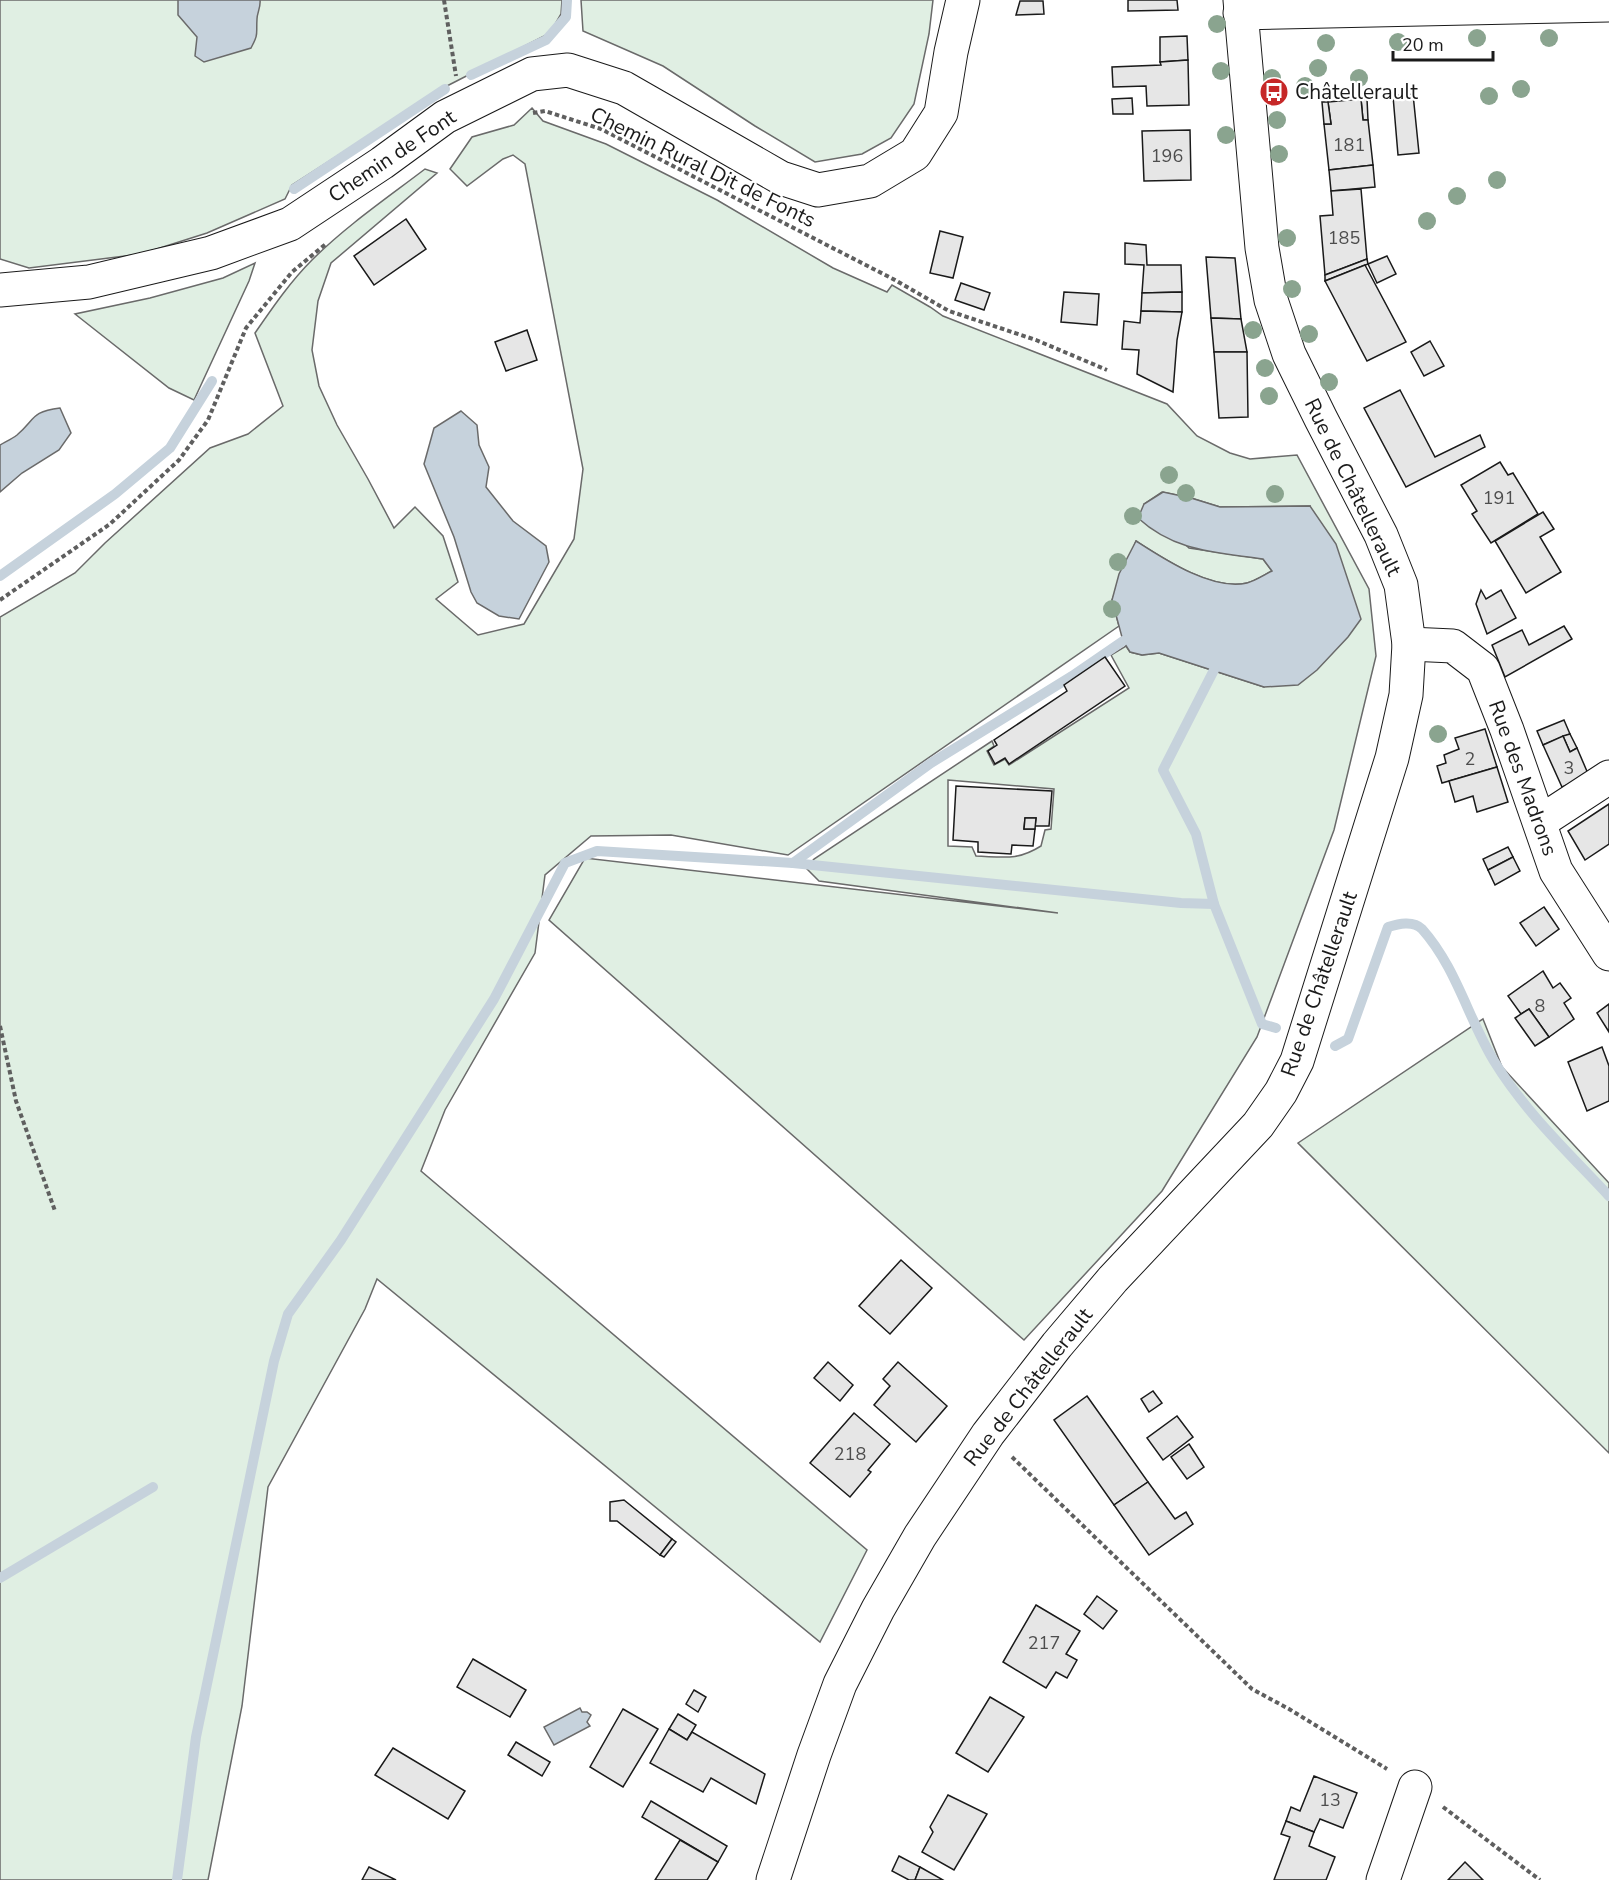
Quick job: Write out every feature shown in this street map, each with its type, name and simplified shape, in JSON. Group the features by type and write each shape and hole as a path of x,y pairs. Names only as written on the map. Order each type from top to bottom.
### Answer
{"street":[{"name":"Chemin de Font","path":"0,290 89,282 211,253 290,224 382,163 445,117 532,74 568,70 624,87 781,178 818,190 870,181 915,154 941,113 951,52 963,0"},
{"path":"1240,7 1609,5"},
{"name":"Rue de Châtellerault","path":"773,1880 840,1684 878,1609 915,1545 988,1434 1064,1337 1121,1271 1258,1125 1281,1092 1297,1061 1392,758 1406,694 1409,644 1401,585 1381,535 1289,354 1271,300 1262,248 1240,7"},
{"name":"Rue des Madrons","path":"1409,644 1453,646 1483,669 1507,730 1556,871 1609,954"},
{"path":"1539,822 1609,777"},
{"path":"1383,1880 1415,1787"}],"path":[{"path":"444,0 462,109"},
{"name":"Chemin Rural Dit de Fonts","path":"525,115 545,111 602,129 893,279 949,311 1036,340 1107,370"},
{"path":"0,600 110,524 179,460 208,420 246,328 292,272 329,242"},
{"path":"0,1026 16,1101 55,1211"},
{"path":"988,1434 1252,1689 1289,1709 1415,1787 1540,1880"}],"green space":[{"path":"0,0 562,0 561,14 550,33 445,87 292,185 285,199 207,233 141,254 29,268 0,259"},
{"path":"581,0 933,0 929,34 914,104 891,138 862,154 815,162 663,66 583,31"},
{"path":"532,108 543,121 606,144 717,200 833,268 887,292 892,285 943,316 1167,404 1197,436 1230,453 1250,459 1297,455 1369,589 1376,656 1334,830 1257,1037 1162,1191 1024,1340 549,920 585,858 1058,913 819,881 806,868 814,859 992,741 994,746 987,751 994,765 1005,759 1009,765 1129,688 1111,655 1126,646 1130,652 1142,655 1159,653 1264,687 1310,506 1220,507 1162,492 1144,504 1189,548 1263,559 1272,571 1247,583 1219,582 1189,572 1136,541 1112,600 1119,626 788,855 671,835 591,836 545,875 535,953 445,1110 421,1171 867,1550 820,1642 377,1279 365,1309 268,1487 242,1706 208,1880 0,1880 0,617 75,573 210,448 248,434 283,406 255,333 289,286 312,260 353,224 425,169 437,173 331,263 318,301 312,350 319,386 337,425 394,528 415,507 443,536 458,582 436,599 478,635 524,624 574,539 583,469 525,164 513,155 503,159 467,186 450,169 472,137 514,125","holes":["948,780 1054,789 1051,829 1045,830 1041,846 1032,851 1010,857 976,856 972,847 948,846"]},
{"path":"255,263 249,281 194,400 169,388 75,314 150,298 223,278"},
{"path":"1483,1019 1502,1067 1609,1183 1609,1453 1298,1143"}],"shaded area":[{"path":"178,0 260,0 256,36 251,48 204,62 195,56 197,37 178,15"},
{"path":"60,408 71,433 59,450 22,473 0,492 0,445 17,435 38,414"},
{"path":"461,411 477,425 479,445 489,467 486,487 513,521 546,546 549,562 519,619 499,616 477,603 471,592 454,537 424,464 434,428"},
{"path":"1163,492 1220,507 1310,506 1336,544 1361,619 1348,637 1317,670 1298,685 1264,687 1159,653 1142,655 1130,652 1123,641 1112,600 1119,574 1136,541 1189,572 1219,582 1247,583 1272,571 1263,559 1197,549 1167,538 1152,529 1138,518 1144,504"},
{"path":"580,1708 582,1712 591,1715 587,1722 590,1726 554,1745 544,1727"}],"building":[{"path":"1128,0 1177,0 1178,10 1128,11"},
{"path":"1020,1 1043,1 1044,14 1016,15"},
{"path":"1187,36 1188,60 1160,62 1160,37"},
{"path":"1188,60 1189,105 1147,106 1146,86 1113,87 1112,67 1161,65 1160,62"},
{"path":"1413,94 1419,153 1398,155 1393,96"},
{"path":"1132,98 1133,114 1113,114 1112,99"},
{"path":"1361,99 1367,99 1368,120 1363,120"},
{"path":"1361,99 1363,120 1368,120 1373,165 1329,170 1324,124 1331,124 1328,102"},
{"path":"1322,102 1328,102 1331,124 1324,124"},
{"path":"1190,130 1191,180 1144,181 1142,131"},
{"path":"1373,165 1375,187 1331,191 1329,170"},
{"path":"1361,189 1367,259 1325,275 1320,216 1333,215 1331,191"},
{"path":"406,219 426,249 374,285 354,256"},
{"path":"940,231 963,237 953,278 930,273"},
{"path":"1125,243 1146,245 1147,265 1181,265 1182,292 1142,293 1144,265 1125,264"},
{"path":"1387,256 1396,274 1377,283 1368,264"},
{"path":"1206,257 1235,258 1241,319 1211,318"},
{"path":"1367,259 1368,264 1325,281 1325,275"},
{"path":"1365,265 1406,342 1367,361 1325,281"},
{"path":"961,283 990,293 984,310 955,300"},
{"path":"1064,292 1099,294 1097,325 1061,322"},
{"path":"1182,292 1182,312 1141,311 1142,293"},
{"path":"1141,311 1182,312 1177,340 1173,392 1137,374 1139,350 1122,349 1124,321 1140,323"},
{"path":"1211,318 1241,319 1247,352 1214,352"},
{"path":"527,330 537,360 506,371 495,342"},
{"path":"1430,341 1444,366 1424,376 1411,352"},
{"path":"1214,352 1247,352 1248,417 1219,418"},
{"path":"1400,390 1435,457 1480,435 1485,447 1406,487 1364,408"},
{"path":"1500,462 1508,475 1513,473 1538,514 1491,543 1472,514 1477,511 1461,485"},
{"path":"1543,512 1554,529 1540,537 1561,572 1526,593 1495,541"},
{"path":"1481,590 1486,599 1501,590 1516,618 1487,634 1476,604"},
{"path":"1564,626 1572,639 1505,677 1492,645 1522,630 1529,645"},
{"path":"1105,657 1125,686 1009,764 1005,758 995,764 988,751 997,745 994,740 1067,691 1064,685"},
{"path":"1564,720 1570,734 1543,745 1537,731"},
{"path":"1485,729 1497,767 1442,783 1437,766 1446,763 1444,755 1459,749 1455,738"},
{"path":"1570,734 1577,748 1570,752 1563,736"},
{"path":"1563,736 1570,752 1577,748 1589,776 1562,787 1543,745"},
{"path":"1497,767 1508,802 1477,812 1473,796 1455,802 1449,781"},
{"path":"956,786 1052,791 1049,826 1035,826 1036,818 1025,818 1024,829 1035,829 1033,846 1012,845 1011,854 978,852 978,842 953,840"},
{"path":"1609,804 1609,844 1585,860 1568,831"},
{"path":"1025,818 1036,818 1035,829 1024,829"},
{"path":"1508,847 1513,857 1488,870 1483,859"},
{"path":"1513,857 1520,871 1495,885 1488,870"},
{"path":"1544,907 1559,929 1536,946 1520,923"},
{"path":"1543,971 1553,988 1560,983 1571,998 1564,1003 1574,1019 1549,1037 1529,1009 1521,1014 1508,996"},
{"path":"1609,1004 1609,1032 1597,1013"},
{"path":"1529,1009 1549,1037 1535,1046 1515,1018"},
{"path":"1602,1047 1609,1066 1609,1101 1587,1111 1568,1062"},
{"path":"901,1260 932,1288 890,1334 859,1306"},
{"path":"828,1362 853,1385 840,1401 814,1378"},
{"path":"898,1362 947,1406 916,1442 874,1405 890,1386 883,1379"},
{"path":"1153,1391 1162,1403 1149,1412 1141,1399"},
{"path":"1087,1396 1148,1482 1114,1505 1054,1420"},
{"path":"854,1413 890,1444 868,1470 871,1472 850,1497 810,1463"},
{"path":"1177,1416 1193,1437 1163,1460 1147,1438"},
{"path":"1189,1444 1204,1467 1187,1479 1171,1457"},
{"path":"1148,1482 1175,1519 1186,1512 1193,1524 1149,1555 1114,1505"},
{"path":"624,1500 672,1539 660,1555 617,1521 610,1521 610,1502"},
{"path":"672,1539 676,1542 664,1557 660,1555"},
{"path":"1097,1596 1117,1611 1103,1629 1084,1614"},
{"path":"1036,1605 1080,1631 1066,1654 1077,1660 1067,1678 1056,1672 1046,1688 1003,1662"},
{"path":"473,1659 526,1690 510,1717 457,1687"},
{"path":"694,1690 706,1697 698,1712 686,1704"},
{"path":"990,1697 1024,1717 988,1772 956,1753"},
{"path":"623,1709 658,1729 623,1787 590,1767"},
{"path":"678,1714 696,1725 687,1740 669,1729"},
{"path":"669,1729 687,1740 692,1732 765,1774 756,1804 711,1778 703,1792 650,1763"},
{"path":"516,1742 550,1762 542,1776 508,1755"},
{"path":"393,1748 465,1791 448,1819 375,1775"},
{"path":"1314,1776 1357,1793 1343,1828 1320,1819 1314,1832 1286,1821 1291,1807 1300,1811"},
{"path":"948,1795 987,1814 954,1870 922,1852 933,1832 930,1827"},
{"path":"651,1801 727,1846 718,1862 642,1817"},
{"path":"1286,1821 1314,1832 1309,1846 1335,1857 1326,1880 1274,1880 1290,1837 1281,1834"},
{"path":"680,1840 718,1862 707,1880 655,1880"},
{"path":"899,1856 920,1867 915,1880 909,1880 892,1871"},
{"path":"1465,1862 1483,1880 1448,1880"},
{"path":"369,1867 396,1880 362,1880"},
{"path":"920,1867 943,1880 915,1880"}],"waterway":[{"path":"471,75 546,40 566,17 567,0"},
{"path":"294,189 445,89"},
{"path":"0,576 115,494 170,448 212,381"},
{"path":"793,863 931,763 1072,676 1123,641"},
{"path":"1214,670 1163,770 1196,834 1214,904 1262,1024 1276,1028"},
{"path":"177,1880 196,1737 274,1361 288,1314 341,1240 494,999 565,863 597,851 793,863 1181,903 1214,904"},
{"path":"1335,1046 1348,1039 1388,927 1405,924 1418,926 1444,960 1485,1045 1506,1080 1548,1132 1609,1196"},
{"path":"0,1578 153,1487"}],"place":[{"name":"Châtellerault","path":"1274,92"}]}
